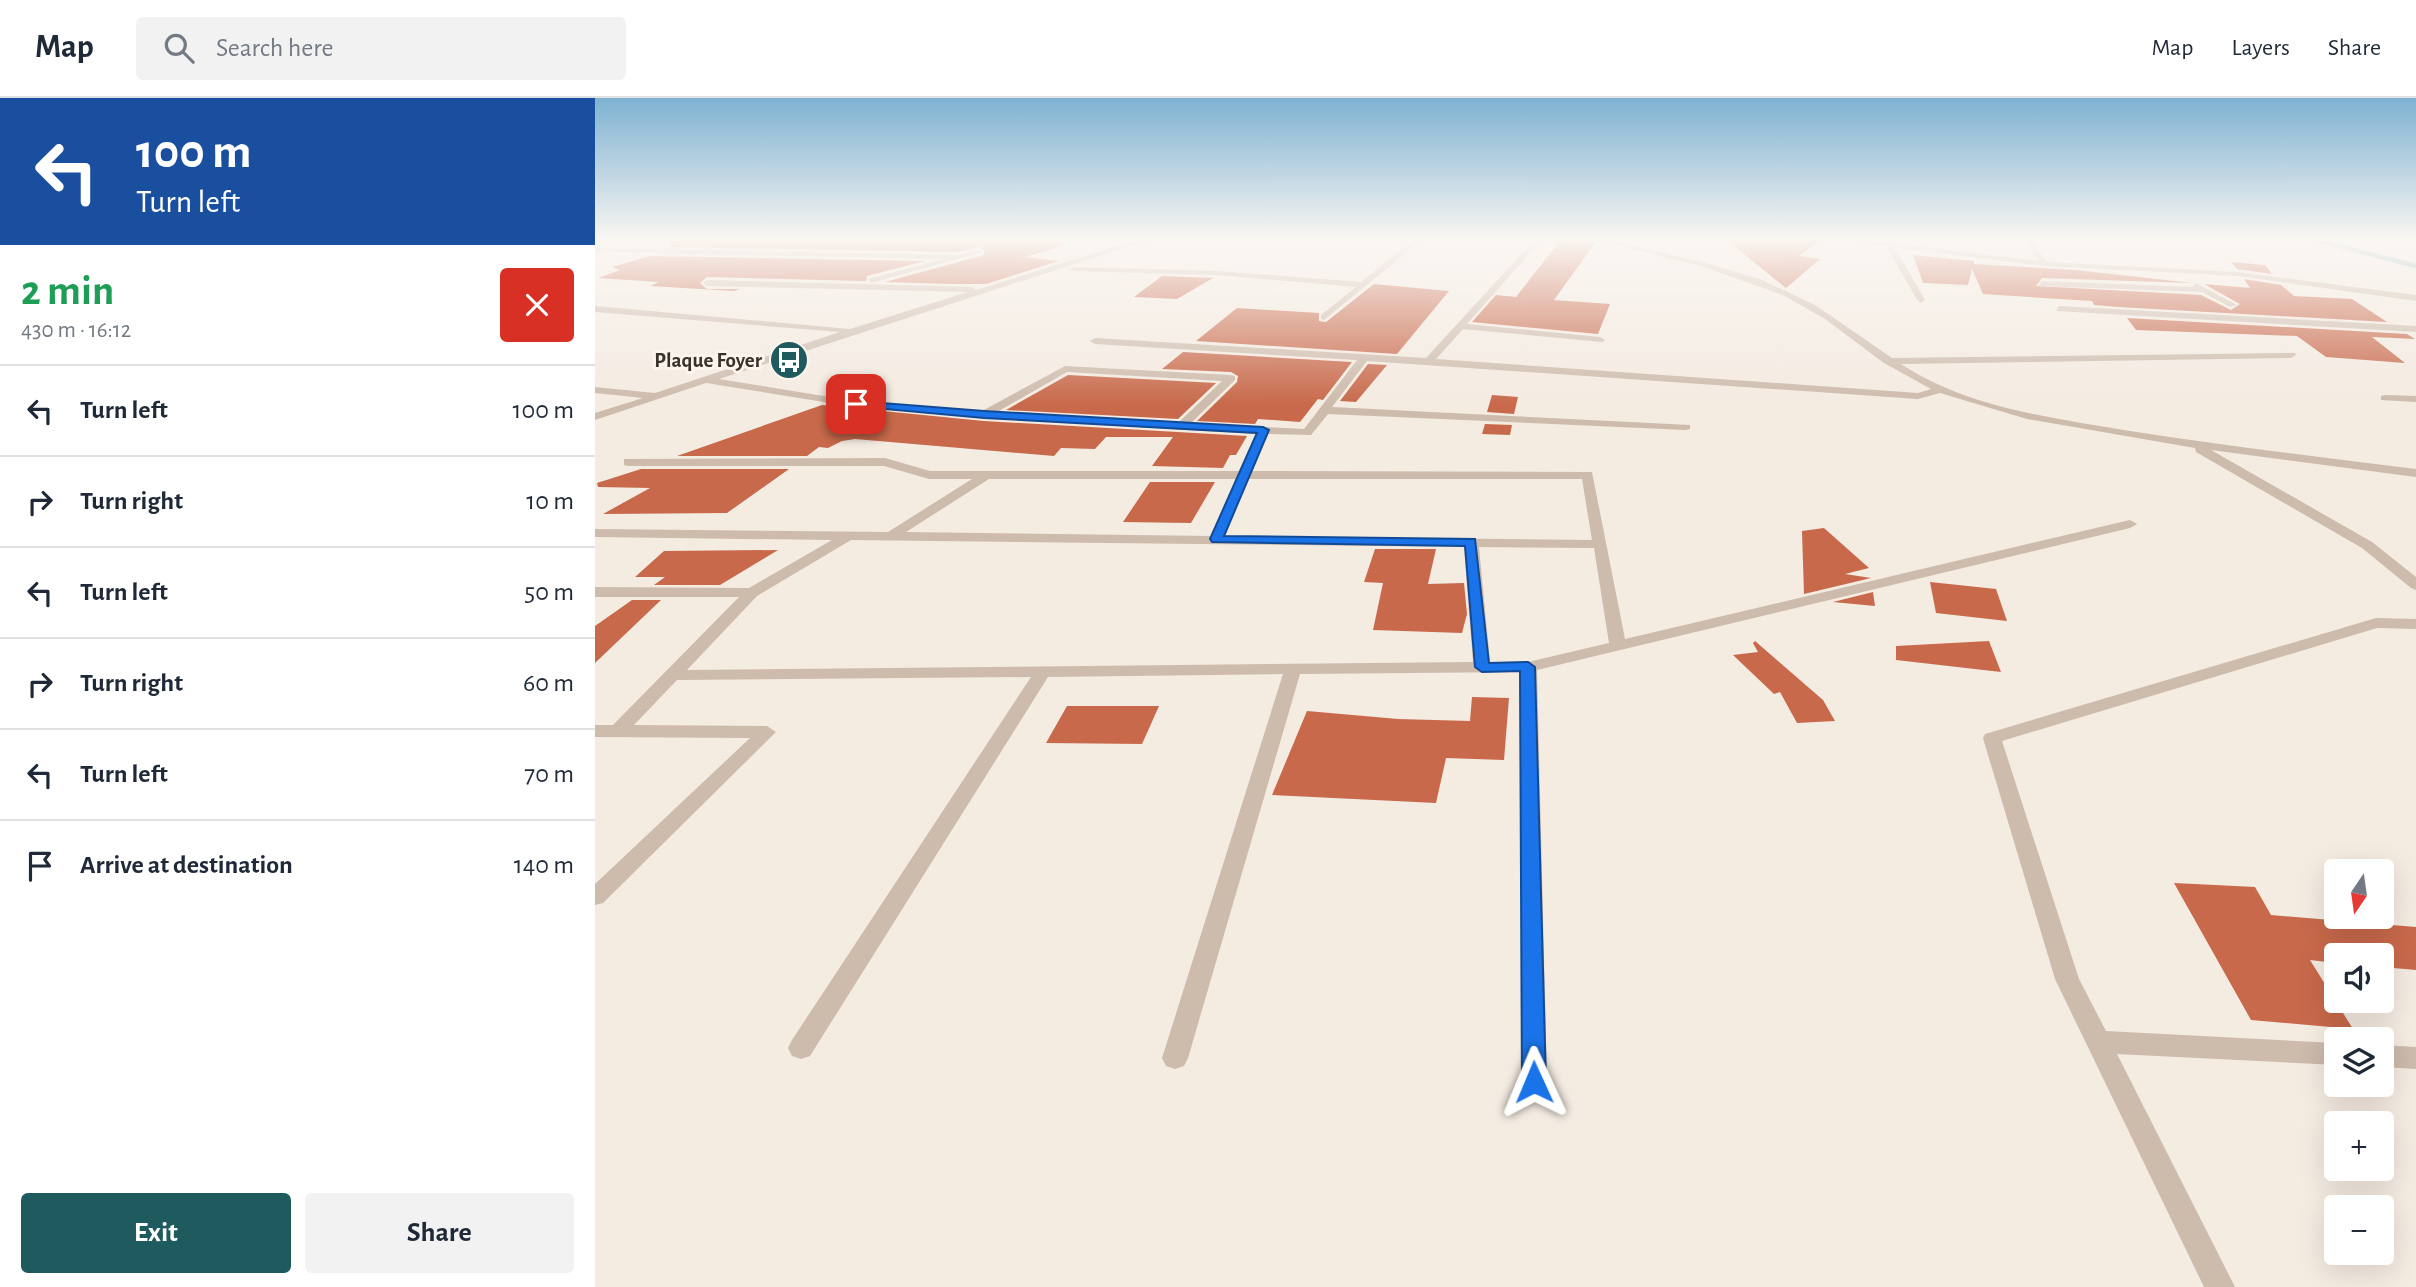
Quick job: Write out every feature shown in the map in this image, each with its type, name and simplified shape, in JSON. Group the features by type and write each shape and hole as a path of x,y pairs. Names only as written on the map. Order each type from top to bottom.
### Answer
{"street":[{"path":"595,417 853,331 979,293"},
{"path":"1324,317 1353,293"},
{"path":"1428,362 1490,293"},
{"path":"1783,293 1812,307 1888,361 1941,390 2044,420 2192,444 2416,473"},
{"path":"1917,293 1921,300"},
{"path":"2211,293 2233,305"},
{"path":"2383,293 2416,298"},
{"path":"595,309 853,331"},
{"path":"2059,309 2416,329"},
{"path":"1461,326 1600,340"},
{"path":"1095,341 1918,396 1941,390"},
{"path":"1888,361 2291,355"},
{"path":"704,380 856,404 984,415 1307,433 1364,358"},
{"path":"984,415 1065,369 1231,378 1182,426"},
{"path":"595,390 661,396"},
{"path":"2385,398 2416,399"},
{"path":"1324,410 1686,427"},
{"path":"1216,539 1263,430"},
{"path":"2192,444 2367,545 2416,585"},
{"path":"628,462 885,462 929,475 1588,475 1618,645"},
{"path":"891,536 987,475"},
{"path":"672,675 1528,667 2130,524"},
{"path":"595,533 1600,544"},
{"path":"618,731 752,593 848,536"},
{"path":"1471,542 1482,667"},
{"path":"595,592 752,593"},
{"path":"2220,1287 2067,979 1992,738 2376,623 2416,624"},
{"path":"1528,667 1534,1082"},
{"path":"1175,1058 1293,669"},
{"path":"801,1048 1043,671"},
{"path":"595,731 767,732 595,897"},
{"path":"2099,1042 2324,1053"},
{"path":"2394,1057 2416,1058"}],"building":[{"path":"1139,293 1186,293 1177,299 1134,297"},
{"path":"1362,293 1447,293 1397,354 1196,341 1237,308 1319,313 1319,321 1326,322"},
{"path":"1519,293 1559,293 1554,300 1610,304 1598,334 1472,322 1496,295 1516,297"},
{"path":"2221,293 2291,293 2294,296 2352,299 2387,322 2118,307 2094,305 2092,301 1983,294 2201,295 2231,310 2240,304"},
{"path":"2127,318 2407,334 2415,339 2372,337 2405,363 2326,357 2297,336 2136,330"},
{"path":"1183,352 1352,362 1323,400 1318,399 1300,422 1258,419 1255,424 1197,421 1237,382 1238,376 1231,372 1162,369"},
{"path":"1368,364 1387,365 1356,402 1340,401"},
{"path":"1068,375 1216,383 1178,419 1006,410"},
{"path":"1492,395 1518,397 1514,414 1487,412"},
{"path":"822,405 984,421 1247,436 1236,455 1230,455 1223,468 1152,466 1173,437 1106,437 1095,449 1061,448 1054,456 855,439 842,441 828,448 819,447 807,456 677,456"},
{"path":"1485,424 1512,425 1510,435 1482,434"},
{"path":"641,469 789,469 727,513 603,514 650,488 598,487 597,483"},
{"path":"1150,482 1215,482 1191,523 1123,522"},
{"path":"1824,528 1869,568 1845,574 1871,578 1804,594 1802,531"},
{"path":"1375,549 1436,549 1428,584 1464,583 1467,614 1462,633 1373,630 1383,583 1364,582"},
{"path":"778,550 720,585 654,585 665,577 635,577 664,551"},
{"path":"1930,582 1996,589 2007,621 1936,613"},
{"path":"1873,592 1875,606 1833,602"},
{"path":"632,600 661,600 595,663 595,626"},
{"path":"1755,641 1823,700 1835,721 1797,723 1780,692 1774,694 1733,655 1758,652 1753,643"},
{"path":"1989,641 2001,672 1896,660 1896,646"},
{"path":"1472,697 1509,698 1504,760 1446,758 1436,803 1272,795 1307,711 1398,719 1470,721"},
{"path":"1067,706 1159,706 1142,744 1046,743"},
{"path":"2174,883 2255,887 2271,915 2324,919 2324,929 2394,929 2394,925 2416,927 2416,970 2394,968 2394,943 2324,943 2324,962 2310,960 2324,982 2324,1013 2343,1013 2352,1027 2251,1020"}],"place":[{"name":"Plaque Foyer","path":"789,360"}],"route":[{"path":"856,404 984,415 1263,430 1216,539 1471,542 1482,667 1528,667 1534,1082"}]}
